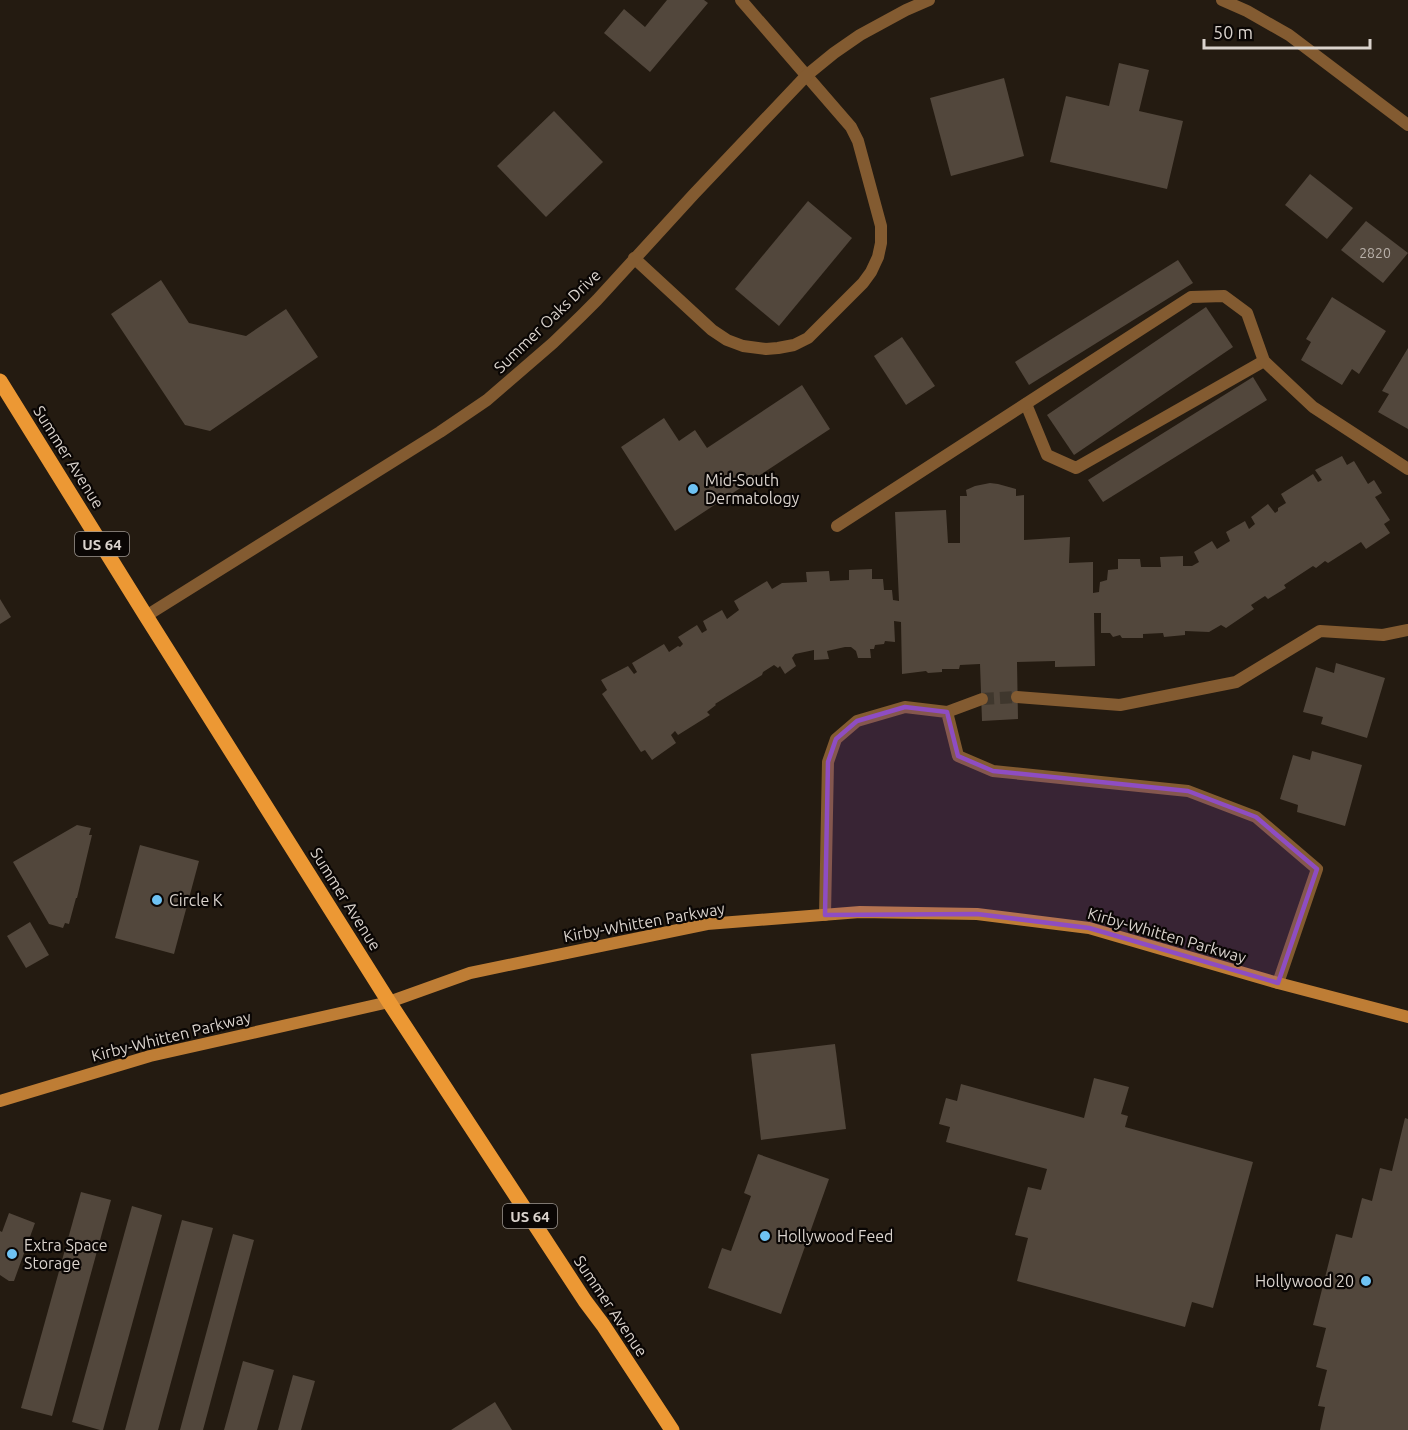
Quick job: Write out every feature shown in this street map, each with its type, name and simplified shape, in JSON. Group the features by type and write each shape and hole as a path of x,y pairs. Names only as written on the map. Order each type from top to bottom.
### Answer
{"main road":[{"name":"Summer Avenue","path":"0,381 389,1002 672,1430"},
{"name":"Kirby-Whitten Parkway","path":"0,1101 150,1056 389,1002 470,973 707,924 861,912 977,914 1089,928 1278,983 1408,1017"}],"street":[{"path":"634,258 712,330 727,340 760,349 794,345 808,338 863,284 878,257 881,226 858,141 851,127 741,0"},
{"name":"Summer Oaks Drive","path":"146,616 431,438 487,400 553,343 597,300 807,75 860,35 929,0"},
{"path":"1222,0 1247,11 1289,35 1408,125"},
{"path":"837,526 1191,297 1224,296 1247,313 1264,361 1313,407 1408,469"},
{"path":"1026,404 1047,455 1076,468 1264,361"},
{"path":"1017,698 1120,705 1236,682 1320,631 1383,635 1408,630"},
{"path":"825,915 828,762 836,739 857,721 905,707 947,712 982,699"},
{"path":"947,712 958,756 993,771 1188,791 1257,817 1317,869 1278,983"}],"highlighted area":[{"path":"905,707 947,712 958,756 993,771 1188,791 1256,817 1317,869 1278,983 1089,928 977,914 825,915 828,762 836,739 857,721"}],"building":[{"path":"667,0 704,0 708,3 650,72 604,33 624,9 645,27"},
{"path":"1119,63 1149,70 1139,111 1183,121 1167,189 1050,162 1066,96 1109,106"},
{"path":"1004,78 1024,156 951,176 930,98"},
{"path":"554,111 603,162 546,217 497,166"},
{"path":"1310,174 1353,208 1327,239 1285,205"},
{"path":"808,201 852,238 779,326 735,289"},
{"path":"1366,221 1408,253 1383,283 1341,250"},
{"path":"1178,260 1193,283 1029,385 1015,362"},
{"path":"161,280 189,323 246,336 286,309 318,357 210,431 185,425 111,314"},
{"path":"1332,297 1386,331 1359,374 1352,369 1342,385 1301,360 1311,342 1306,339"},
{"path":"1206,307 1233,347 1074,455 1047,415"},
{"path":"902,337 935,386 906,405 874,356"},
{"path":"1408,348 1408,429 1378,412 1389,394 1382,391"},
{"path":"1253,377 1267,400 1103,502 1088,480"},
{"name":"Mid-South Dermatology","path":"802,385 830,429 675,531 621,447 664,418 679,441 695,430 707,448"},
{"path":"1342,456 1347,465 1354,461 1368,484 1374,480 1382,493 1375,497 1390,520 1384,524 1390,533 1366,549 1361,542 1328,563 1325,561 1316,568 1313,566 1284,585 1286,588 1268,599 1265,596 1251,605 1254,609 1226,628 1221,625 1209,632 1185,631 1185,635 1164,637 1163,633 1143,634 1143,638 1122,638 1120,635 1113,637 1110,633 1101,633 1101,613 1094,613 1095,666 1055,667 1055,661 1017,662 1018,719 982,721 980,664 960,665 959,669 942,669 942,672 902,674 901,622 894,621 895,642 885,641 884,644 875,645 874,649 870,649 871,658 858,658 856,651 851,647 845,647 827,651 829,659 814,660 814,650 795,654 792,658 796,666 785,674 780,666 778,668 774,665 715,704 707,712 710,715 678,735 675,731 671,735 676,743 652,760 645,750 641,752 602,694 607,690 601,680 628,666 634,674 637,672 632,663 664,644 669,652 680,647 683,644 678,637 697,625 702,633 707,630 703,621 722,610 727,619 739,610 734,601 767,581 772,589 782,583 807,582 806,572 829,571 830,581 849,580 849,570 872,569 872,579 883,579 884,590 892,590 893,600 899,601 895,512 946,510 948,543 960,543 960,496 967,496 966,490 975,486 998,484 1016,489 1016,496 1024,495 1024,540 1070,537 1069,563 1093,562 1093,593 1099,592 1100,582 1107,580 1108,570 1118,569 1118,559 1140,559 1141,567 1161,567 1160,557 1183,556 1183,566 1192,566 1199,562 1194,552 1212,541 1217,549 1230,541 1226,532 1245,521 1249,529 1255,524 1251,517 1268,504 1275,513 1286,503 1281,494 1313,474 1318,482 1322,480 1315,470"},
{"path":"0,599 11,617 0,624"},
{"path":"1336,663 1385,678 1367,738 1321,724 1323,717 1303,712 1316,667 1334,673"},
{"path":"1312,751 1362,765 1345,826 1297,812 1298,805 1280,799 1293,755 1310,760"},
{"path":"77,825 91,828 89,835 92,835 69,924 65,923 63,928 49,924 13,862"},
{"name":"Circle K","path":"140,845 199,861 174,954 115,938"},
{"path":"30,922 49,955 26,968 7,936"},
{"path":"835,1044 846,1129 761,1140 751,1054"},
{"path":"1094,1078 1129,1087 1121,1114 1128,1116 1125,1127 1253,1162 1213,1308 1192,1302 1185,1327 1017,1281 1028,1238 1015,1235 1028,1187 1041,1190 1047,1169 946,1142 950,1127 939,1124 946,1098 957,1101 961,1084 1084,1118"},
{"name":"Hollywood 20","path":"1405,1118 1408,1119 1408,1430 1320,1430 1325,1407 1318,1406 1327,1370 1316,1367 1326,1328 1313,1325 1336,1234 1352,1238 1362,1198 1372,1201 1380,1168 1392,1171"},
{"path":"758,1154 829,1179 781,1314 708,1288 722,1248 731,1251 751,1196 744,1193"},
{"path":"81,1192 111,1200 52,1416 21,1408"},
{"path":"132,1206 162,1215 103,1430 100,1430 72,1422"},
{"name":"Extra Space Storage","path":"9,1213 35,1223 14,1281 9,1281 0,1275 0,1231 2,1232"},
{"path":"182,1220 213,1228 158,1430 125,1430"},
{"path":"233,1234 254,1240 203,1430 180,1430"},
{"path":"243,1361 274,1370 257,1430 224,1430"},
{"path":"293,1375 315,1381 301,1430 278,1430"},
{"path":"495,1402 512,1430 451,1430"}],"tunnel":[{"path":"982,699 1017,697"}],"place":[{"name":"Mid-South Dermatology","path":"693,489"},
{"name":"Circle K","path":"157,900"},
{"name":"Hollywood Feed","path":"765,1236"},
{"name":"Extra Space Storage","path":"12,1254"},
{"name":"Hollywood 20","path":"1366,1281"}]}
